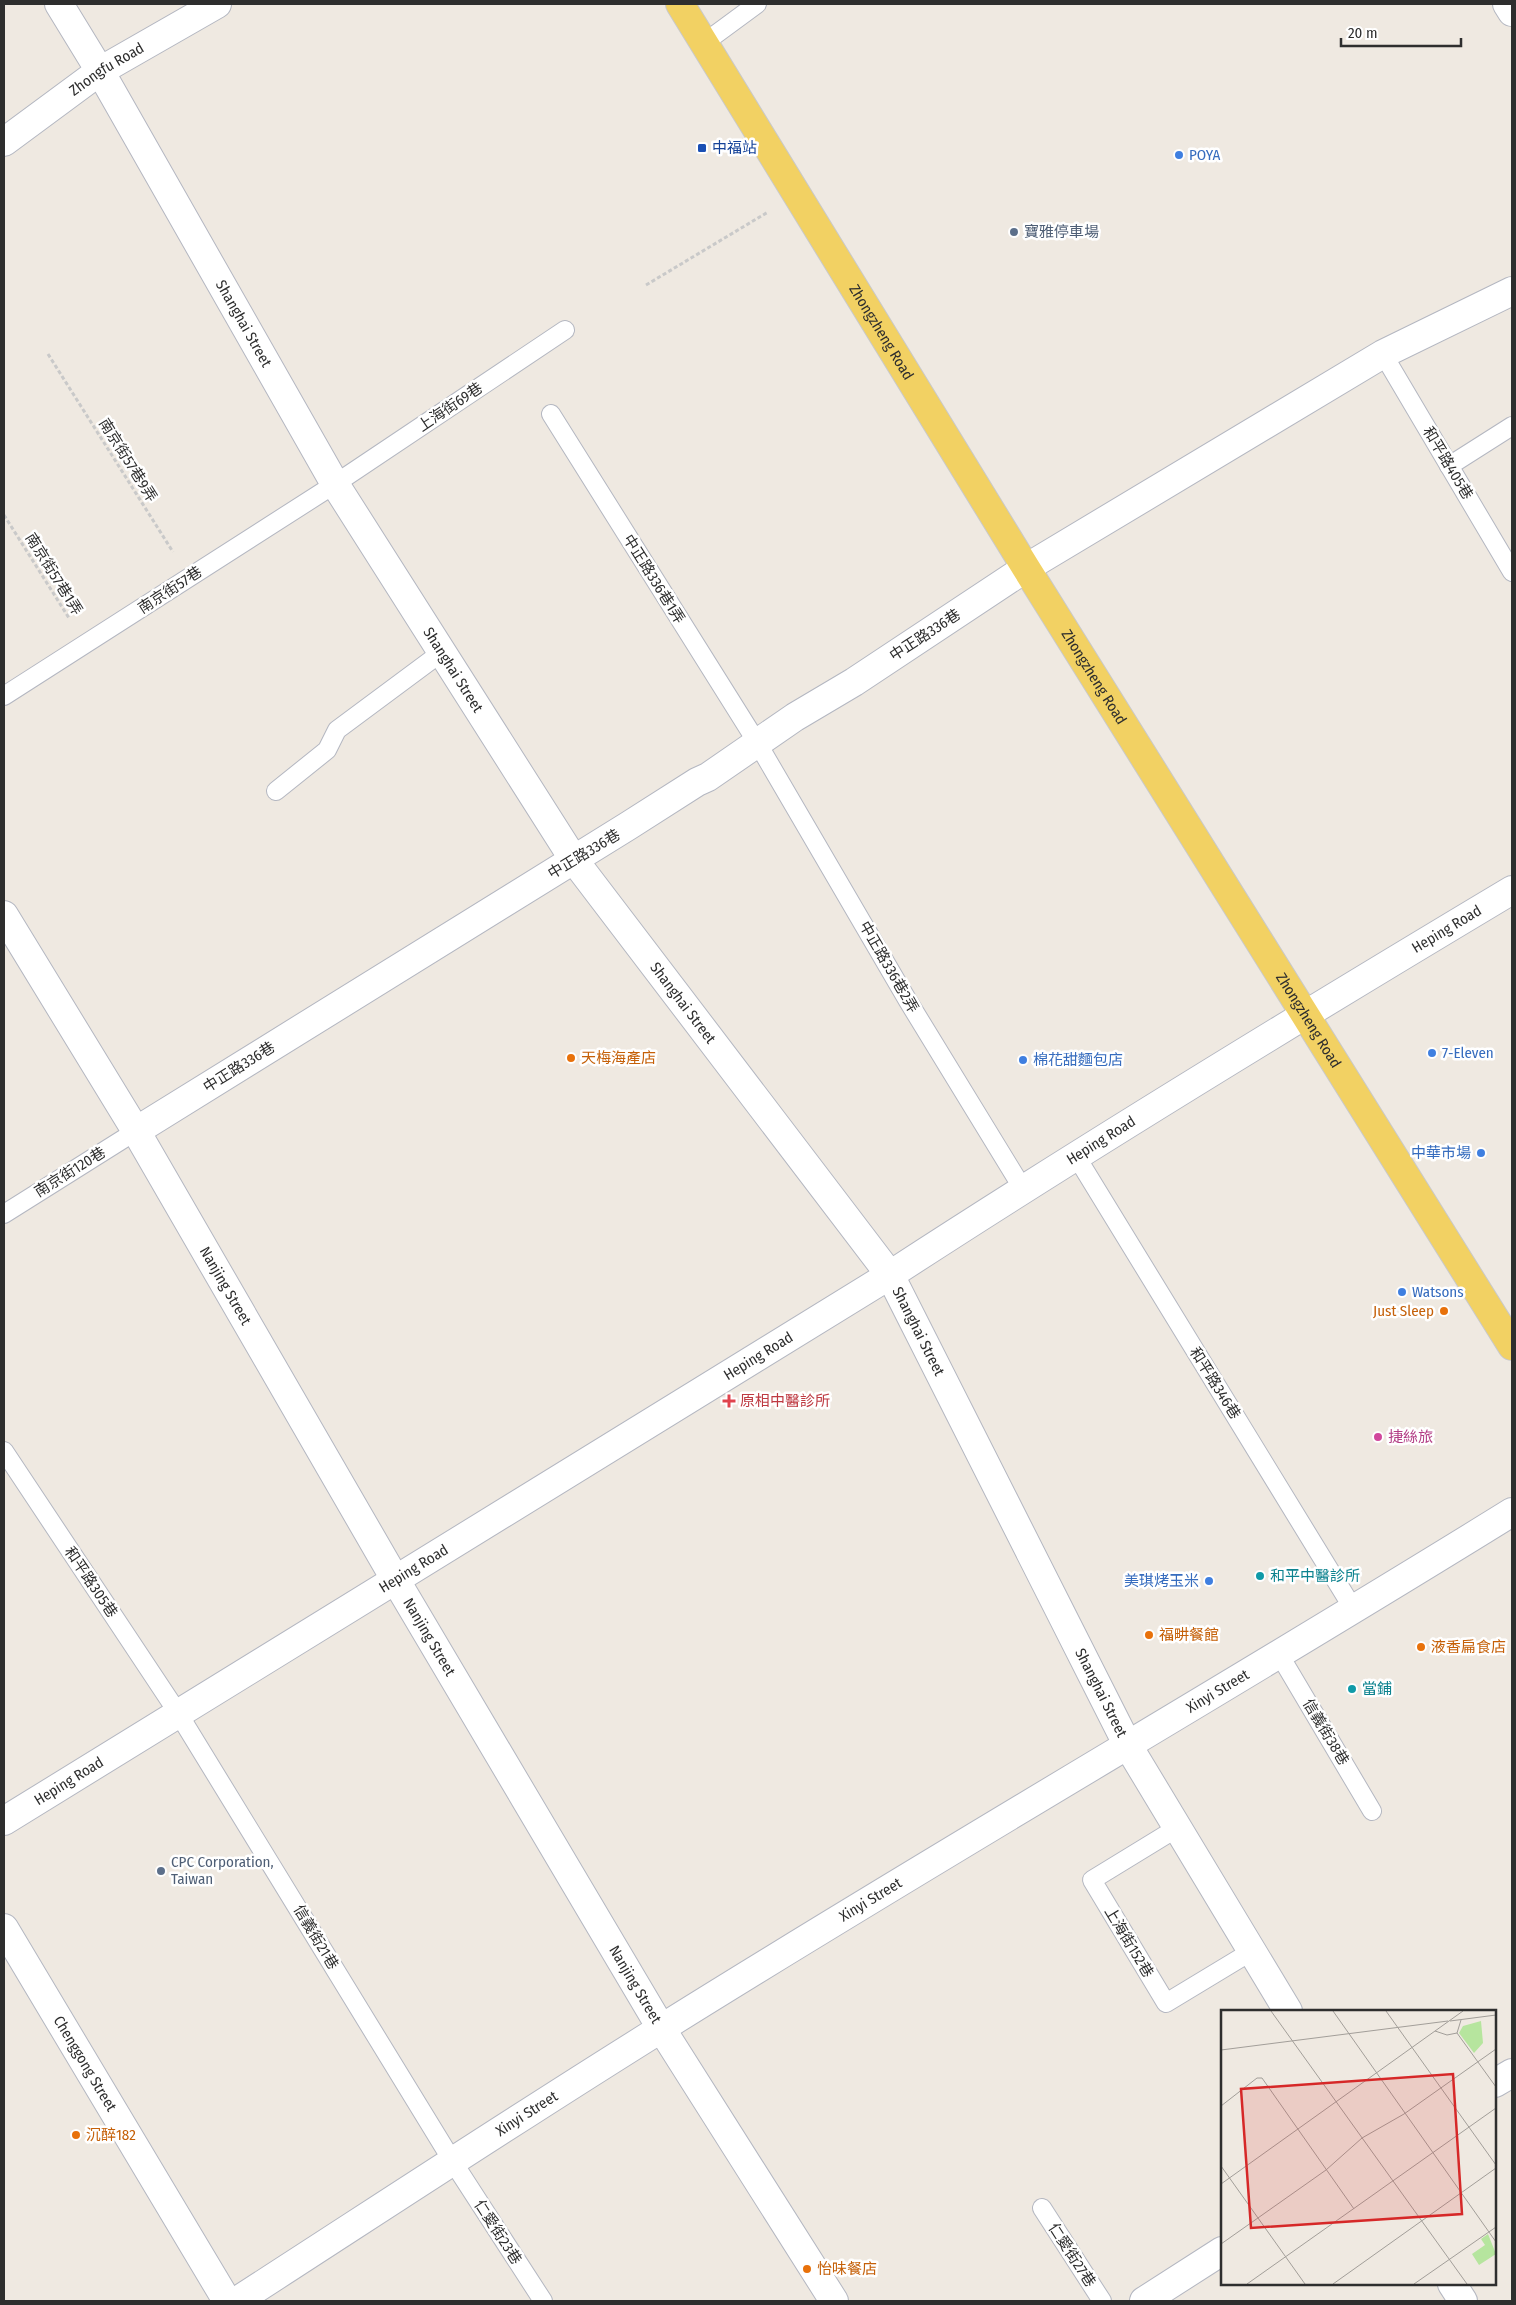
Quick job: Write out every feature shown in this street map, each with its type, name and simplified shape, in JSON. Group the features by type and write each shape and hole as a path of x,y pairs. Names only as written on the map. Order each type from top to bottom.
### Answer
{"main road":[{"name":"Zhongzheng Road","path":"680,4 1026,568 1512,1346"}],"street":[{"name":"Shanghai Street","path":"59,4 100,71 335,484 574,860 890,1275 1127,1744 1287,2010"},
{"name":"Zhongfu Road","path":"4,142 100,71 217,4"},
{"path":"1507,4 1512,12"},
{"name":"中正路336巷","path":"136,1131 697,782 708,777 795,717 854,682 1026,568 1383,354 1512,291"},
{"name":"Heping Road","path":"4,1821 890,1275 1023,1189 1304,1014 1512,890"},
{"name":"Nanjing Street","path":"4,915 136,1131 395,1579 661,2028 834,2301"},
{"name":"Xinyi Street","path":"237,2301 661,2028 1127,1744 1354,1610 1512,1512"},
{"name":"Chenggong Street","path":"4,1928 227,2301"},
{"path":"1496,2082 1512,2073"},
{"path":"1144,2301 1221,2252"},
{"path":"1453,2285 1463,2301"}],"lane":[{"path":"704,43 757,4"},
{"name":"上海街69巷","path":"335,484 565,330"},
{"name":"和平路405巷","path":"1383,354 1512,572"},
{"name":"中正路336巷1弄","path":"551,414 758,744"},
{"path":"1449,466 1512,426"},
{"name":"南京街57巷","path":"4,696 335,484"},
{"path":"276,791 327,750 337,730 442,652"},
{"name":"中正路336巷2弄","path":"758,744 908,1001 1023,1189"},
{"name":"南京街120巷","path":"4,1214 136,1131"},
{"name":"和平路346巷","path":"1076,1156 1354,1610"},
{"name":"和平路305巷","path":"4,1451 178,1713"},
{"name":"信義街38巷","path":"1279,1654 1372,1811"},
{"name":"信義街21巷","path":"178,1713 454,2162"},
{"name":"上海街152巷","path":"1177,1828 1092,1880 1166,2003 1252,1951"},
{"name":"仁愛街23巷","path":"454,2162 543,2301"},
{"name":"仁愛街27巷","path":"1042,2208 1102,2301"}],"path":[{"path":"646,285 797,194"},
{"name":"南京街57巷9弄","path":"48,354 190,578"},
{"name":"南京街57巷1弄","path":"4,516 85,644"}],"place":[{"name":"中福站","path":"702,148"},
{"name":"POYA","path":"1179,155"},
{"name":"寶雅停車場","path":"1014,232"},
{"name":"7-Eleven","path":"1432,1053"},
{"name":"天梅海產店","path":"571,1058"},
{"name":"棉花甜麵包店","path":"1023,1060"},
{"name":"中華市場","path":"1481,1153"},
{"name":"Watsons","path":"1402,1292"},
{"name":"Just Sleep","path":"1444,1311"},
{"name":"原相中醫診所","path":"729,1401"},
{"name":"捷絲旅","path":"1378,1437"},
{"name":"和平中醫診所","path":"1260,1576"},
{"name":"美琪烤玉米","path":"1209,1581"},
{"name":"福畊餐館","path":"1149,1635"},
{"name":"液香扁食店","path":"1421,1647"},
{"name":"當鋪","path":"1352,1689"},
{"name":"CPC Corporation, Taiwan","path":"161,1871"},
{"name":"沉醉182","path":"76,2135"},
{"name":"怡味餐店","path":"807,2269"}]}
